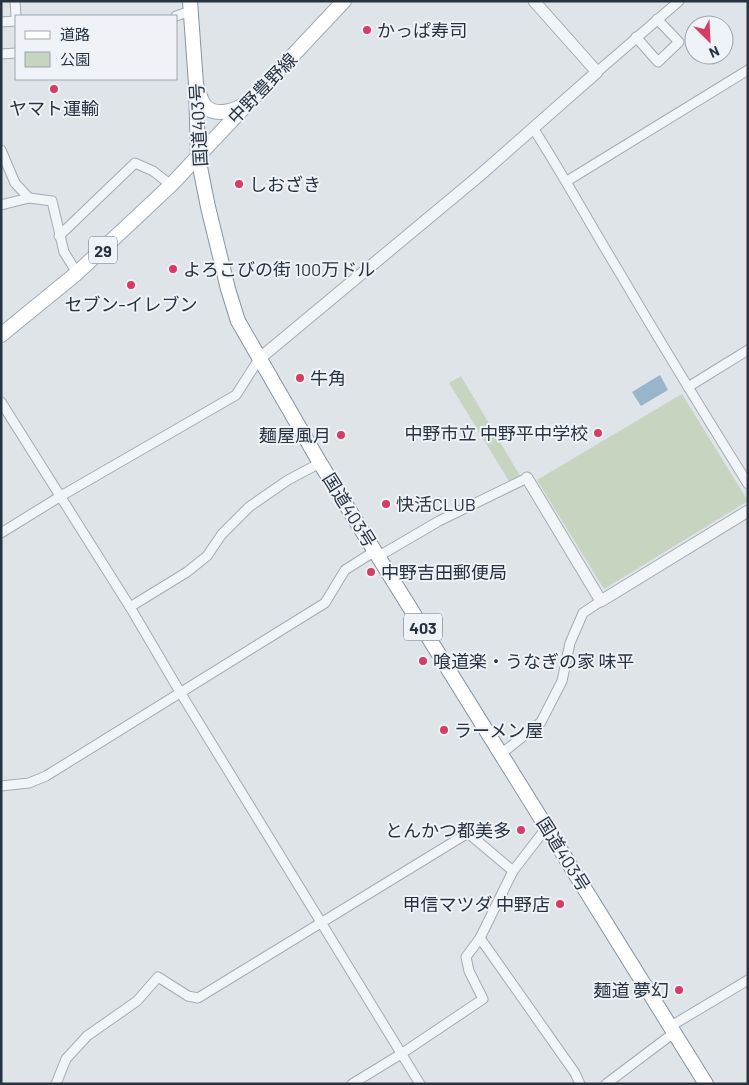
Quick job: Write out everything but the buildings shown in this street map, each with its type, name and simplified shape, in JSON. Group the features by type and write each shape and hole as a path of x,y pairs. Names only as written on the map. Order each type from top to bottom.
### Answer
{"main road":[{"name":"中野豊野線","path":"1,335 77,273 171,185 344,1"},
{"name":"国道403号","path":"191,6 198,157 208,208 238,321 258,359 320,463 673,1029 703,1081"},
{"path":"196,84 204,105 213,110 234,110 248,102"}],"street":[{"path":"15,1 16,15"},
{"path":"534,1 597,72"},
{"path":"1,533 61,496 236,395 258,359 419,226 657,18 679,1"},
{"path":"178,15 191,6"},
{"path":"636,38 658,62 680,42 657,18"},
{"path":"1,22 15,21"},
{"path":"1,54 15,53"},
{"path":"567,181 748,70"},
{"path":"533,128 567,181 593,229 688,388 748,484"},
{"path":"2,148 15,183 29,198"},
{"path":"59,236 135,163 153,171 171,185"},
{"path":"1,205 29,198 52,201 64,252 77,273"},
{"path":"688,388 748,350"},
{"path":"1,402 130,607 420,1084"},
{"path":"130,607 187,572 207,556 222,534 249,507 288,480 320,463"},
{"path":"1,786 29,783 46,776 325,603 345,570 527,478 601,602"},
{"path":"501,754 541,722 562,681 570,643 583,613 748,511"},
{"path":"352,1084 401,1054 483,999 469,971 466,957 480,938 513,871 547,828"},
{"path":"56,1084 66,1059 87,1036 137,1001 158,977 188,996 198,998 468,833 513,871"},
{"path":"480,938 575,1073 580,1084"},
{"path":"606,1084 673,1029 748,980"}],"green space":[{"path":"461,376 523,481 512,486 449,383"},
{"path":"682,394 748,501 604,589 537,480"}],"water":[{"path":"660,375 668,390 641,406 632,392"}],"place":[{"name":"かっぱ寿司","path":"367,30"},
{"name":"ヤマト運輸","path":"54,89"},
{"name":"しおざき","path":"239,184"},
{"name":"よろこびの街 100万ドル","path":"173,269"},
{"name":"セブン-イレブン","path":"131,285"},
{"name":"牛角","path":"300,378"},
{"name":"中野市立 中野平中学校","path":"598,433"},
{"name":"麺屋風月","path":"341,435"},
{"name":"快活CLUB","path":"386,504"},
{"name":"中野吉田郵便局","path":"371,572"},
{"name":"喰道楽・うなぎの家 味平","path":"423,661"},
{"name":"ラーメン屋","path":"444,730"},
{"name":"とんかつ都美多","path":"521,830"},
{"name":"甲信マツダ 中野店","path":"560,904"},
{"name":"麺道 夢幻","path":"679,990"}]}
